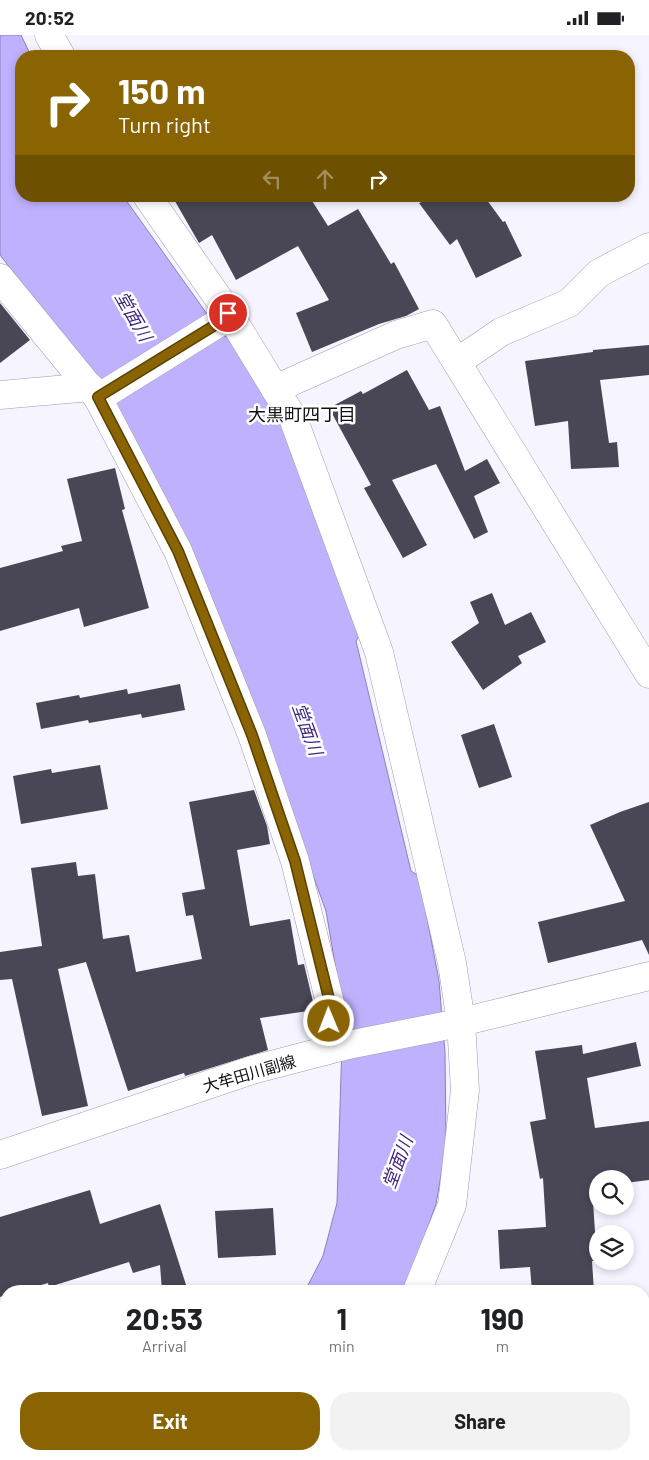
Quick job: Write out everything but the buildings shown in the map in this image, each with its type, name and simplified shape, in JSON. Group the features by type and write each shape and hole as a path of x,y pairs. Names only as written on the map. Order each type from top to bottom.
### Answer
{"street":[{"path":"49,35 58,50"},
{"path":"151,202 224,317 276,389 293,418 379,652 452,963 455,1023 465,1090 452,1205 419,1285"},
{"path":"457,362 501,332 569,303 599,273 649,247"},
{"path":"0,279 94,392 178,551 252,735 295,861 331,1007 337,1048"},
{"path":"0,395 94,392 224,317"},
{"path":"276,389 396,335 433,324 649,675"},
{"name":"大牟田川副線","path":"0,1155 252,1070 337,1048 455,1023 649,976"}],"water":[{"name":"堂面川","path":"0,35 21,35 28,50 15,50 15,202 127,202 222,335 230,338 291,442 361,633 356,641 411,871 419,876 439,981 445,1052 446,1146 436,1204 407,1285 308,1285 323,1256 337,1203 343,1011 326,911 260,730 112,399 0,255"}],"district":[{"name":"大黒町四丁目","path":"302,414"}],"route":[{"path":"228,313 220,322 98,397 178,551 252,735 295,861 331,1007 329,1021"}]}
